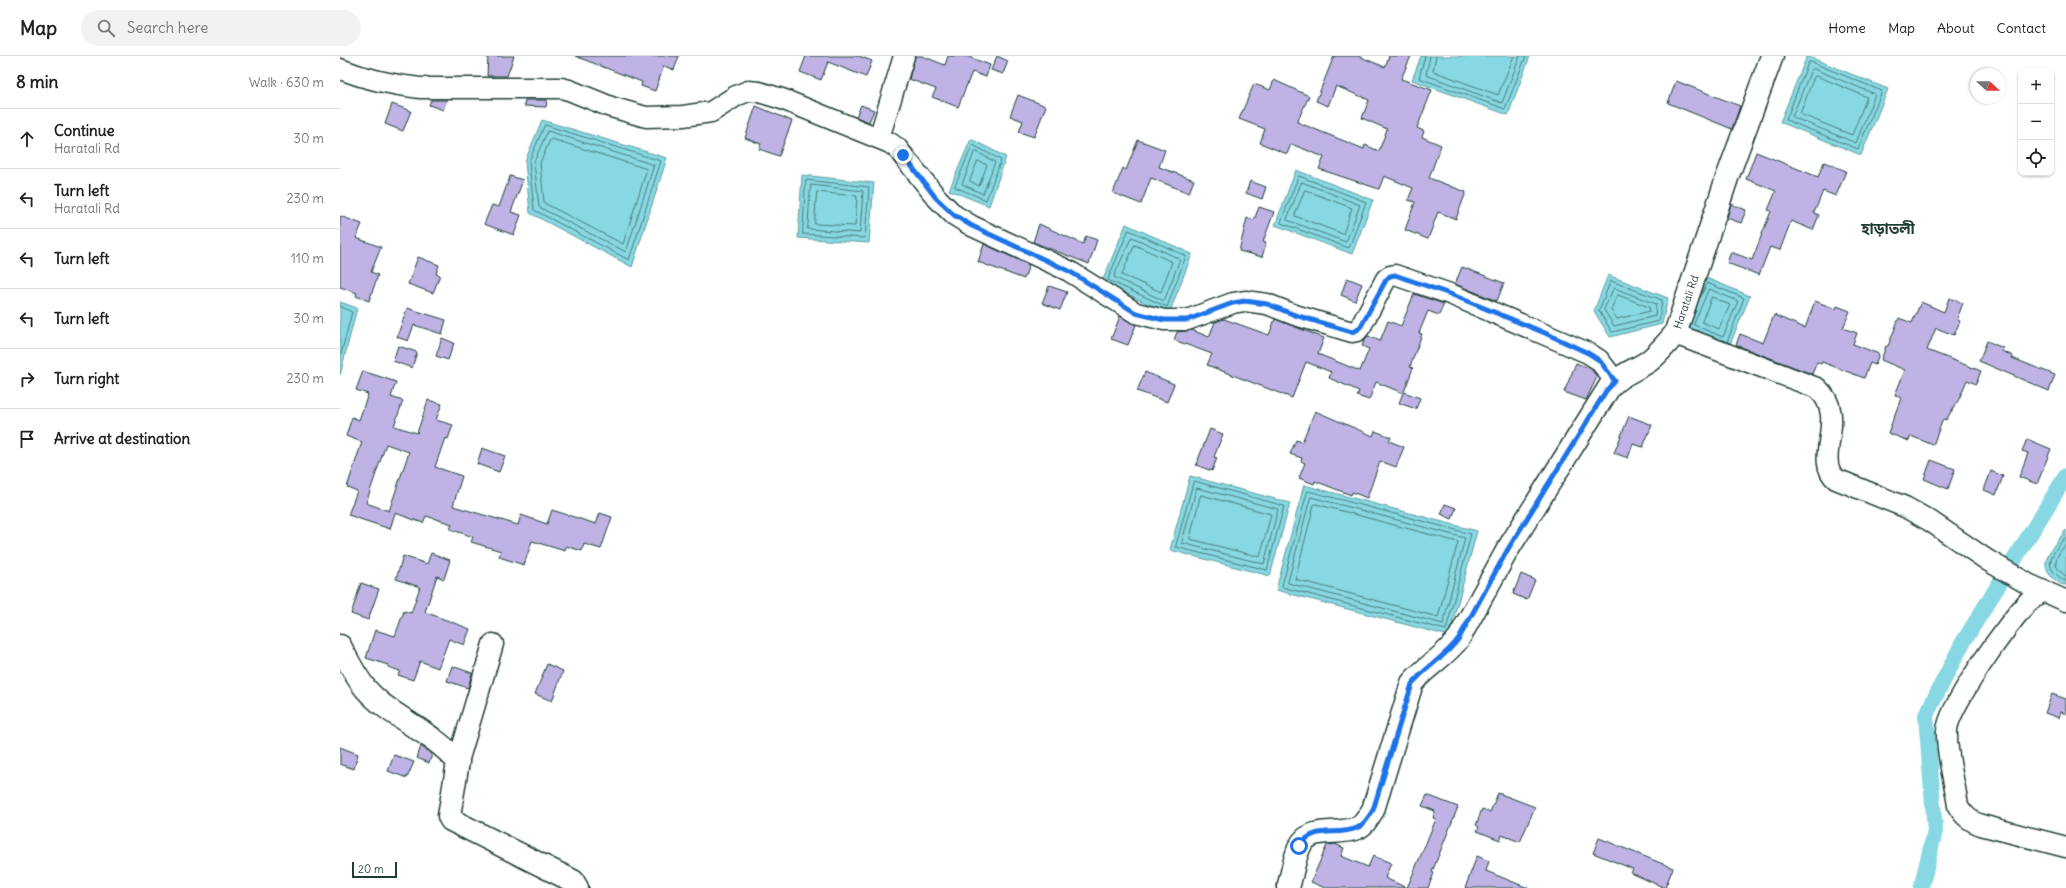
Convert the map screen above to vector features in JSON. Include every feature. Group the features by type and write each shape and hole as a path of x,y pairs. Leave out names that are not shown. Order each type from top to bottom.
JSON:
{"main road":[{"name":"Haratali Rd","path":"1288,888 1299,846 1306,838 1313,834 1356,828 1364,824 1373,810 1412,684 1417,677 1453,648 1508,549 1606,391 1615,381 1649,360 1664,348 1675,334 1727,178 1772,56"},
{"path":"340,646 366,689 390,709 434,738 458,762 449,816 450,820 573,881 578,888"}],"street":[{"path":"879,138 904,56"},
{"path":"340,69 400,86 420,88 561,88 570,90 628,113 646,117 683,116 711,112 736,96 748,91 759,92 782,99 879,138 897,148 936,198 954,215 972,226 1069,271 1136,313 1149,318 1187,320 1233,303 1245,301 1267,304 1295,315 1352,332 1361,326 1386,280 1390,276 1395,275 1450,294 1545,333 1588,353 1599,360 1615,381"},
{"path":"1675,334 1817,388 1828,400 1832,420 1827,466 1830,474 1836,479 1905,506 1930,521 1987,560 2035,588 2066,601"},
{"path":"2035,588 2029,601 2019,612 1974,674 1957,702 1946,730 1958,806 1963,815 1980,825 2066,846"},
{"path":"458,762 493,644"}],"water":[{"path":"1421,56 1530,56 1508,115 1412,80"},
{"path":"1807,56 1888,89 1861,155 1780,122"},
{"path":"542,120 667,158 632,267 530,213 525,161"},
{"path":"971,139 1006,157 989,206 949,190"},
{"path":"1296,170 1373,200 1352,254 1275,225"},
{"path":"802,175 874,183 869,243 798,238"},
{"path":"1126,224 1192,254 1169,314 1102,282"},
{"path":"1608,275 1668,298 1662,324 1610,337 1594,311"},
{"path":"1704,277 1750,296 1728,349 1682,331"},
{"path":"340,302 357,308 340,375"},
{"path":"1190,476 1290,503 1270,576 1170,550"},
{"path":"1304,485 1477,531 1449,636 1276,590"},
{"path":"2066,530 2066,585 2064,585 2060,584 2053,578 2048,572 2046,566 2049,553"}],"building":[{"path":"488,56 514,56 507,76 487,76"},
{"path":"575,56 679,56 674,70 664,66 655,91 641,86 642,82"},
{"path":"806,56 859,56 872,61 866,77 828,62 821,80 800,72"},
{"path":"915,56 922,56 945,65 948,56 966,56 990,65 986,77 972,72 958,107 932,97 936,89 909,79"},
{"path":"997,56 1008,61 1003,74 991,70"},
{"path":"1334,56 1358,56 1385,67 1389,56 1411,56 1401,79 1432,90 1417,128 1424,131 1422,137 1441,145 1429,178 1466,192 1456,219 1438,212 1428,239 1405,230 1415,202 1408,200 1413,188 1384,176 1379,189 1319,169 1324,157 1291,144 1287,154 1260,143 1265,129 1239,119 1254,84 1270,90 1274,80 1309,96 1297,122 1364,149 1365,145 1379,151 1387,129 1362,118 1369,100 1336,86 1328,106 1316,101"},
{"path":"1676,81 1740,106 1732,129 1668,103"},
{"path":"1018,95 1046,106 1034,137 1019,132 1023,121 1010,116"},
{"path":"431,100 447,100 443,110 429,105"},
{"path":"525,100 547,100 546,107 524,106"},
{"path":"392,104 411,111 403,131 385,124"},
{"path":"861,105 874,110 869,122 856,117"},
{"path":"756,106 792,121 779,156 759,149 761,144 745,138"},
{"path":"1138,140 1165,150 1159,167 1194,180 1189,193 1151,178 1141,204 1113,193 1123,168 1126,170"},
{"path":"1756,152 1818,177 1824,162 1846,171 1836,196 1823,191 1814,213 1819,215 1813,230 1791,221 1780,250 1770,247 1759,275 1727,263 1731,252 1752,260 1771,211 1768,210 1776,191 1746,179"},
{"path":"510,176 523,180 511,212 521,215 514,235 484,224 492,205 499,207"},
{"path":"1250,181 1266,187 1262,199 1246,193"},
{"path":"1731,204 1746,210 1741,223 1727,218"},
{"path":"1259,207 1274,212 1263,242 1266,243 1262,257 1239,251 1247,218 1254,220"},
{"path":"340,216 362,224 356,238 381,247 371,272 378,275 369,301 356,296 357,293 340,287"},
{"path":"1039,224 1083,244 1086,236 1097,240 1089,264 1033,242"},
{"path":"984,244 1029,265 1024,279 978,262"},
{"path":"418,257 439,265 436,274 440,275 433,293 408,284"},
{"path":"1462,267 1504,283 1497,301 1455,284"},
{"path":"1347,278 1362,284 1355,301 1341,295"},
{"path":"1049,286 1067,292 1060,310 1042,303"},
{"path":"1414,294 1444,304 1439,315 1428,311 1419,333 1422,334 1410,367 1413,368 1404,392 1420,398 1416,409 1399,403 1403,393 1376,382 1369,400 1357,396 1359,391 1329,378 1331,372 1306,362 1292,398 1207,365 1212,354 1174,340 1177,332 1192,330 1209,337 1215,322 1224,319 1269,335 1275,319 1324,338 1318,354 1360,371 1369,349 1362,346 1365,339 1368,336 1380,341 1388,321 1401,326"},
{"path":"1949,298 1963,303 1957,319 1960,321 1954,335 1936,328 1927,350 1981,371 1976,384 1967,380 1959,399 1946,420 1943,419 1933,445 1911,436 1909,441 1888,433 1901,398 1895,395 1905,370 1881,360 1899,318 1912,323 1921,302 1944,312"},
{"path":"1815,301 1836,309 1837,306 1850,311 1843,328 1857,333 1853,344 1879,354 1875,365 1870,363 1864,378 1822,362 1821,364 1817,362 1812,374 1736,345 1740,334 1763,343 1774,315 1805,328"},
{"path":"407,308 446,320 442,334 414,325 408,341 397,337"},
{"path":"1120,316 1136,325 1128,345 1111,339"},
{"path":"442,338 454,343 448,360 436,356"},
{"path":"1987,341 2003,348 2002,351 2013,356 2012,358 2055,375 2049,391 1979,361"},
{"path":"398,346 417,352 412,368 393,361"},
{"path":"1576,363 1591,369 1597,377 1586,400 1564,392"},
{"path":"363,371 396,382 391,397 403,401 394,426 417,433 428,400 442,404 436,420 453,425 448,439 445,438 435,467 462,476 453,506 518,525 521,515 547,524 552,510 596,524 600,513 612,517 601,549 584,544 582,551 566,546 565,551 532,541 524,565 499,557 501,551 471,542 473,537 450,529 452,524 426,516 423,523 395,513 390,529 348,515 357,491 347,487 362,442 346,436 352,417 359,420 368,394 356,390","holes":["386,444 409,452 389,511 366,503"]},
{"path":"1145,372 1174,384 1167,402 1137,391"},
{"path":"1315,411 1373,436 1375,431 1391,437 1389,441 1404,447 1396,467 1380,461 1367,498 1352,492 1351,495 1315,481 1314,484 1299,478 1305,463 1301,461 1302,458 1290,454 1296,440 1302,442"},
{"path":"1629,416 1652,425 1643,447 1633,444 1628,458 1614,453"},
{"path":"1210,429 1223,434 1214,457 1217,458 1212,471 1196,465"},
{"path":"2027,439 2051,449 2037,484 2019,477 2028,453 2022,451"},
{"path":"482,448 505,456 499,472 477,464"},
{"path":"1931,460 1955,469 1948,489 1924,479"},
{"path":"1991,471 2003,476 1996,495 1984,490"},
{"path":"1445,504 1456,508 1452,519 1441,514"},
{"path":"431,553 450,560 444,579 437,576 425,612 470,629 464,645 449,639 438,668 420,661 413,680 398,675 400,671 388,667 388,665 366,658 375,630 395,636 404,611 411,613 420,587 396,579 403,556 427,564"},
{"path":"1521,574 1535,580 1527,600 1513,594"},
{"path":"361,583 379,589 368,620 351,614"},
{"path":"547,664 563,671 552,701 535,694"},
{"path":"452,666 472,673 468,688 447,681"},
{"path":"2052,694 2066,699 2066,714 2061,712 2059,718 2045,713"},
{"path":"421,746 432,755 429,763 417,758"},
{"path":"340,747 358,754 354,769 340,764"},
{"path":"394,755 414,762 407,778 388,771"},
{"path":"1498,793 1535,807 1520,842 1502,835 1500,840 1477,831 1479,827 1476,825 1482,809 1490,812"},
{"path":"1427,795 1458,807 1432,872 1434,873 1428,888 1407,888 1436,819 1433,818 1435,811 1422,806"},
{"path":"1599,838 1673,868 1665,888 1631,873 1633,869 1593,853"},
{"path":"1335,844 1344,848 1341,856 1368,867 1373,856 1391,863 1385,878 1407,888 1325,888 1311,882 1327,845"},
{"path":"1477,856 1489,861 1486,871 1528,888 1465,888"}],"waterway":[{"path":"1921,888 1935,831 1926,715 1962,644 2066,476"}],"district":[{"name":"হাড়াতলী","path":"1888,229"}],"route":[{"path":"903,155 936,198 954,215 972,226 1001,238 1069,271 1136,313 1149,318 1179,321 1187,320 1233,303 1245,301 1267,304 1295,315 1352,332 1361,326 1386,280 1390,276 1395,275 1450,294 1545,333 1588,353 1599,360 1615,381 1606,391 1547,484 1508,549 1453,648 1417,677 1412,684 1408,693 1379,793 1373,810 1364,824 1356,828 1313,834 1306,838 1299,846"}]}
